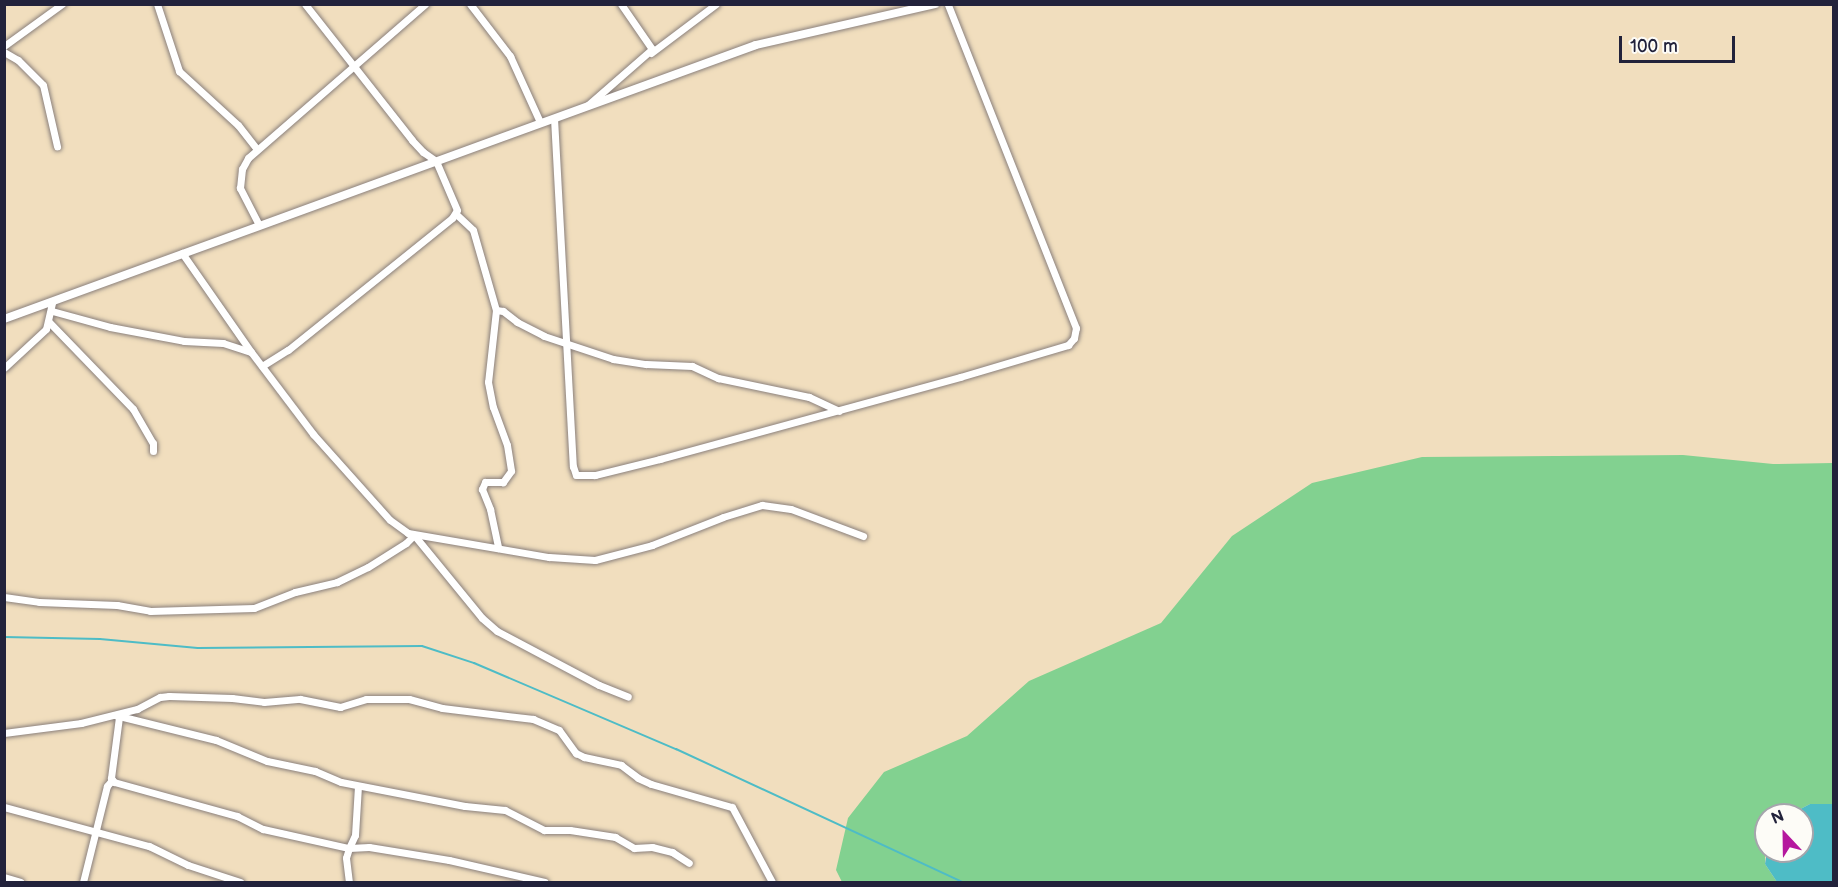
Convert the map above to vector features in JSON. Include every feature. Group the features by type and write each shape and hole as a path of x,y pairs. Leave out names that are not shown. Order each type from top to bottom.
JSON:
{"street":[{"path":"4,46 62,4"},
{"path":"157,4 179,71 238,125 257,148"},
{"path":"305,4 412,140 435,160 452,198 456,214 474,230 496,310 488,382 493,407 507,446 511,471 503,482 485,482 482,489 498,548"},
{"path":"259,225 242,195 239,180 242,169 257,148 356,66 425,4"},
{"path":"470,4 510,56 540,122"},
{"path":"621,4 652,45 651,53"},
{"path":"587,105 716,4"},
{"path":"4,319 52,307 182,253 756,45 935,4"},
{"path":"554,118 573,466 576,475 595,475 839,411 1068,345 1074,338 1076,328 948,4"},
{"path":"4,52 18,60 44,86 57,146"},
{"path":"262,366 288,350 456,214"},
{"path":"182,253 251,352 313,434 386,515 400,529 414,535 559,558 595,560 652,545 723,517 762,505 790,509 863,536"},
{"path":"52,307 110,327 184,341 223,343 251,352"},
{"path":"4,368 37,339 49,322 52,307"},
{"path":"496,310 503,311 533,330 566,344 624,362 692,366 718,378 809,397 839,411"},
{"path":"49,322 133,409 153,443 153,451"},
{"path":"4,597 39,602 117,605 150,611 254,608 295,592 338,582 368,567 406,543 414,535"},
{"path":"414,535 482,618 497,631 599,685 628,697"},
{"path":"4,733 70,726 117,716 137,709 159,697 195,695 264,702 300,699 340,707 366,699 409,699 442,708 533,719 559,730 576,753 584,757 621,765 638,778 651,784 732,807 772,882"},
{"path":"83,882 107,786 112,780 117,716"},
{"path":"117,716 216,741 267,761 315,771 341,782 505,810 544,830 570,830 615,837 634,848 652,847 672,852 689,862"},
{"path":"112,780 237,816 263,829 349,848 369,847 449,860 545,882"},
{"path":"349,882 346,858 355,835 358,786"},
{"path":"4,807 96,834 149,846 188,865 240,882"},
{"path":"4,877 20,882"}],"green space":[{"path":"1683,455 1773,464 1833,463 1833,804 1754,803 1754,863 1765,863 1777,882 842,882 836,870 848,818 884,772 967,736 1029,681 1161,623 1232,536 1312,483 1422,457"}],"water":[{"path":"1814,804 1833,804 1833,882 1777,882 1765,864 1814,863"}],"waterway":[{"path":"4,637 100,639 198,648 422,646 474,663 676,749 963,882"}]}
